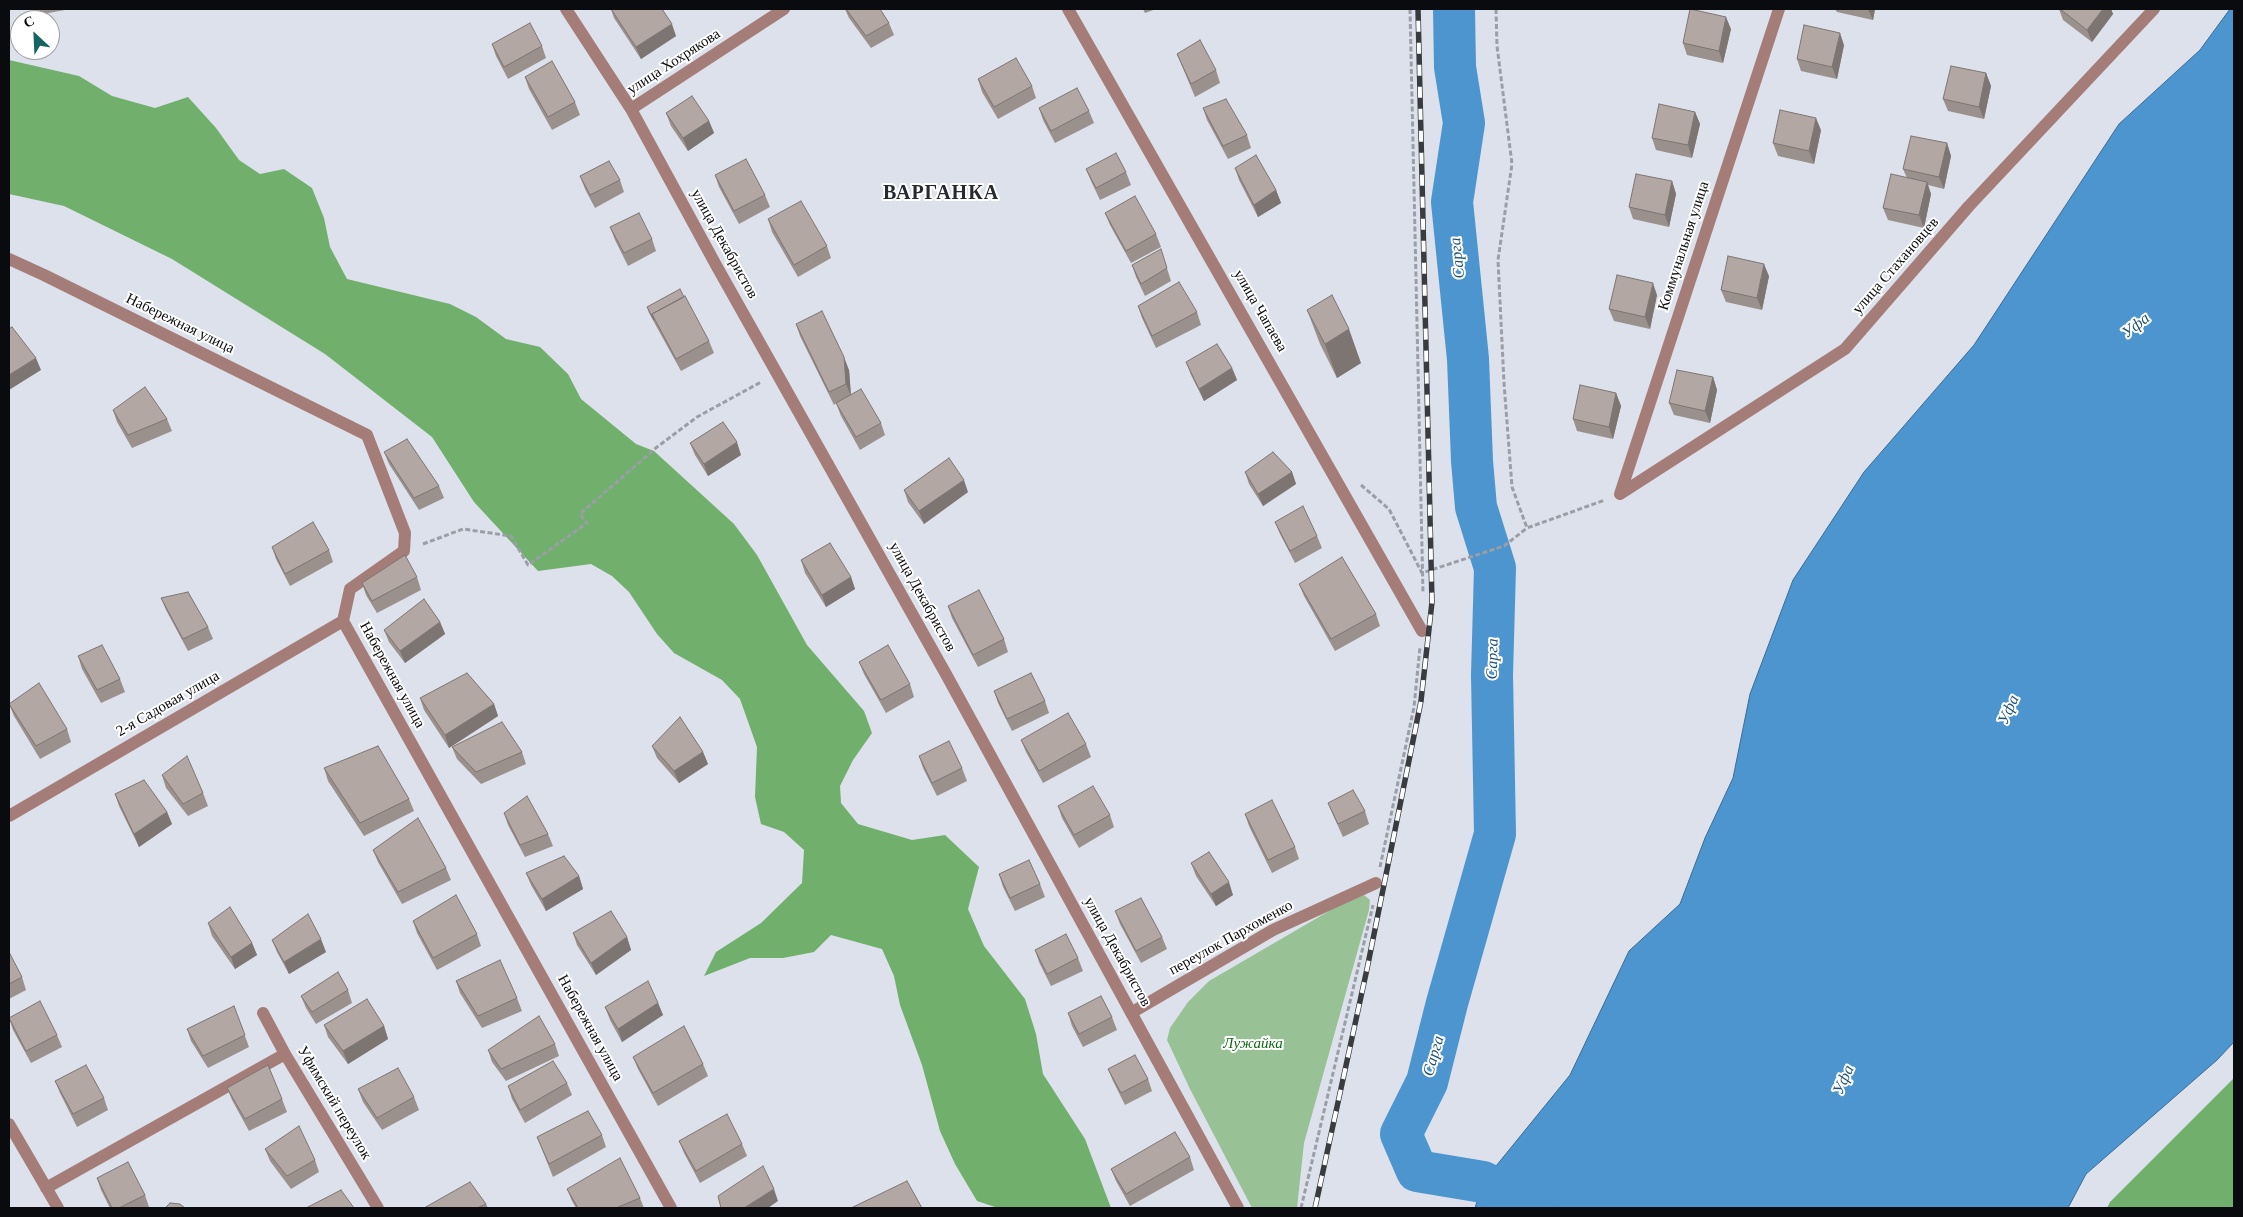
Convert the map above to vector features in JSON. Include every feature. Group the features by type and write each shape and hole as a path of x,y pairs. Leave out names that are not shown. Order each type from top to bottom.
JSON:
{"street":[{"name":"улица Декабристов","path":"566,9 631,109 947,676 1238,1208"},
{"name":"улица Хохрякова","path":"631,109 784,9"},
{"name":"улица Чапаева","path":"1068,9 1422,631"},
{"name":"Коммунальная улица","path":"1620,494 1779,9"},
{"name":"улица Стахановцев","path":"1620,494 1845,349 1969,206 2154,9"},
{"name":"Набережная улица","path":"9,259 367,435 405,533 404,551 350,589 343,621 672,1208"},
{"name":"2-я Садовая улица","path":"9,816 343,621"},
{"name":"переулок Пархоменко","path":"1131,1013 1273,930 1376,884"},
{"name":"Уфимский переулок","path":"263,1013 285,1054 378,1208"},
{"path":"46,1188 285,1054"},
{"path":"9,1124 58,1208"}],"path":[{"path":"1410,9 1422,572"},
{"path":"1496,9 1497,46 1512,164 1498,260 1504,383 1512,487 1527,528"},
{"path":"404,551 463,529 511,536 528,565 587,524 580,514 657,447 697,417 777,373"},
{"path":"1355,480 1389,509 1422,572"},
{"path":"1422,572 1504,546 1527,528 1620,494"}],"green space":[{"path":"9,60 79,76 112,96 155,108 188,97 216,128 239,160 260,174 284,169 312,188 324,218 330,247 347,279 450,304 476,317 506,339 540,347 568,374 581,399 636,444 654,451 734,524 757,555 807,645 864,711 872,733 853,760 840,786 841,803 858,824 912,840 945,835 979,867 968,909 984,946 1025,999 1036,1034 1043,1074 1085,1139 1111,1208 998,1208 977,1201 955,1164 940,1131 922,1065 900,1005 894,976 882,949 831,935 814,952 783,958 750,958 704,976 716,952 761,923 802,883 804,850 784,832 761,824 755,797 757,747 740,699 722,680 674,653 657,634 629,592 612,576 591,564 538,571 474,502 432,437 325,354 172,259 64,206 9,194"},
{"name":"Лужайка","path":"1364,895 1370,900 1369,910 1304,1143 1297,1208 1252,1208 1190,1089 1167,1040 1170,1028 1188,1002 1209,981 1336,907"},
{"path":"2234,1078 2234,1208 2107,1208 2110,1202"}],"water":[{"name":"Уфа","path":"2230,9 2234,9 2234,1042 2217,1060 2086,1174 2068,1208 1475,1208 1483,1182 1570,1075 1629,951 1680,904 1705,838 1733,778 1750,694 1793,580 1864,472 1974,345 2119,124 2200,50"}],"building":[{"path":"611,9 662,9 672,24 636,47"},
{"path":"846,9 880,9 889,23 866,36"},
{"path":"1690,9 1726,17 1719,51 1683,43"},
{"path":"2060,9 2103,9 2087,30"},
{"path":"530,23 542,46 504,67 492,44"},
{"path":"1804,25 1840,33 1832,67 1797,59"},
{"path":"1200,40 1216,70 1191,84 1177,54"},
{"path":"1016,58 1032,86 994,107 978,79"},
{"path":"552,61 575,102 548,117 525,77"},
{"path":"1951,66 1986,73 1979,107 1943,99"},
{"path":"1077,88 1089,111 1051,131 1039,108"},
{"path":"692,96 709,121 683,138 666,113"},
{"path":"1226,99 1247,135 1223,146 1203,108"},
{"path":"1659,104 1695,112 1688,145 1652,138"},
{"path":"1780,110 1816,118 1809,151 1773,143"},
{"path":"1911,136 1947,143 1939,177 1903,169"},
{"path":"1116,153 1126,172 1096,188 1086,169"},
{"path":"1256,155 1276,190 1254,205 1235,168"},
{"path":"746,159 765,195 734,211 715,175"},
{"path":"609,161 620,180 590,195 580,176"},
{"path":"1636,174 1672,181 1665,215 1629,207"},
{"path":"1891,174 1927,182 1919,215 1883,208"},
{"path":"1135,196 1156,234 1126,251 1105,213"},
{"path":"801,201 827,246 794,265 768,219"},
{"path":"639,213 652,239 624,253 610,227"},
{"path":"1161,249 1167,268 1141,284 1132,265"},
{"path":"1728,256 1764,264 1757,298 1721,290"},
{"path":"1617,275 1653,283 1645,317 1609,309"},
{"path":"1179,282 1197,312 1152,336 1138,306"},
{"path":"680,289 684,297 652,314 654,320 647,307"},
{"path":"1332,295 1349,329 1325,344 1307,310"},
{"path":"685,296 709,341 676,359 652,314"},
{"path":"822,311 844,357 846,384 829,392 796,324"},
{"path":"12,327 36,358 9,375 9,329"},
{"path":"1217,344 1232,368 1199,389 1186,362"},
{"path":"1677,370 1713,377 1705,411 1669,403"},
{"path":"1580,385 1616,393 1609,427 1573,419"},
{"path":"145,387 167,419 128,435 113,410"},
{"path":"861,389 881,423 856,437 836,403"},
{"path":"723,422 737,442 704,464 690,443"},
{"path":"407,439 439,486 414,498 384,452"},
{"path":"1273,452 1292,472 1258,494 1245,472"},
{"path":"949,458 964,480 919,511 904,490"},
{"path":"1303,506 1317,536 1290,551 1275,522"},
{"path":"313,522 329,550 285,574 272,547"},
{"path":"830,543 851,577 822,595 801,560"},
{"path":"405,555 417,577 372,601 362,583"},
{"path":"1342,557 1376,614 1331,639 1299,584"},
{"path":"979,590 1004,639 973,655 948,606"},
{"path":"188,592 208,627 183,639 161,598"},
{"path":"424,599 440,622 400,651 384,630"},
{"path":"102,645 120,679 97,690 78,656"},
{"path":"888,645 910,684 881,700 859,662"},
{"path":"467,673 494,704 445,735 420,698"},
{"path":"1031,673 1045,701 1007,719 994,691"},
{"path":"39,683 67,729 36,746 9,704"},
{"path":"1068,713 1086,744 1039,771 1021,740"},
{"path":"680,717 703,752 674,771 652,746"},
{"path":"502,722 522,752 476,772 452,747"},
{"path":"949,741 962,768 932,783 919,756"},
{"path":"378,746 409,799 360,823 324,768"},
{"path":"187,756 203,793 183,804 162,775"},
{"path":"144,780 167,812 134,834 115,794"},
{"path":"1093,786 1110,815 1074,835 1058,806"},
{"path":"1353,790 1365,811 1338,824 1328,803"},
{"path":"527,796 548,834 520,845 504,813"},
{"path":"1272,800 1295,847 1268,860 1245,814"},
{"path":"418,818 446,868 398,892 373,850"},
{"path":"1209,852 1229,882 1211,894 1191,863"},
{"path":"564,856 579,876 542,899 526,873"},
{"path":"1029,860 1040,884 1010,898 999,874"},
{"path":"456,895 477,934 433,958 413,921"},
{"path":"1141,898 1162,937 1136,951 1115,911"},
{"path":"230,907 252,943 231,957 208,923"},
{"path":"611,911 627,937 591,963 573,933"},
{"path":"308,914 321,939 284,962 272,940"},
{"path":"1066,934 1078,958 1047,974 1035,950"},
{"path":"9,952 22,977 9,984"},
{"path":"500,960 517,998 478,1016 456,981"},
{"path":"338,972 348,990 312,1012 301,996"},
{"path":"648,981 658,1003 618,1029 605,1007"},
{"path":"1101,996 1112,1017 1079,1034 1068,1013"},
{"path":"367,999 384,1026 343,1051 324,1025"},
{"path":"40,1001 57,1035 26,1051 9,1018"},
{"path":"234,1006 245,1035 203,1056 187,1029"},
{"path":"539,1016 555,1044 501,1069 488,1050"},
{"path":"684,1026 703,1064 653,1093 633,1057"},
{"path":"1135,1055 1148,1079 1121,1093 1108,1069"},
{"path":"553,1061 567,1083 520,1110 508,1086"},
{"path":"86,1065 104,1098 73,1114 55,1081"},
{"path":"268,1065 282,1099 245,1119 227,1088"},
{"path":"398,1068 414,1097 377,1118 358,1089"},
{"path":"588,1111 602,1135 549,1164 537,1137"},
{"path":"727,1114 742,1144 696,1171 679,1141"},
{"path":"299,1126 315,1160 287,1176 265,1149"},
{"path":"1175,1132 1190,1157 1126,1194 1111,1169"},
{"path":"620,1158 640,1198 616,1208 578,1208 567,1189"},
{"path":"128,1162 145,1195 119,1208 112,1208 97,1178"},
{"path":"763,1166 774,1189 744,1208 721,1208 718,1196"},
{"path":"907,1181 922,1208 851,1208"},
{"path":"470,1182 486,1204 477,1208 424,1208"},
{"path":"341,1190 354,1208 306,1208"},
{"path":"170,1203 180,1204 185,1208 165,1208"}],"waterway":[{"name":"Сарга","path":"1454,9 1455,67 1464,123 1452,202 1468,359 1472,461 1476,507 1495,568 1492,675 1495,834 1447,1003 1427,1082 1401,1134 1417,1171 1483,1182 1535,1208"}],"railway":[{"path":"1315,1208 1367,969 1421,701 1432,602 1418,9"}],"district":[{"name":"ВАРГАНКА","path":"941,194"}]}
